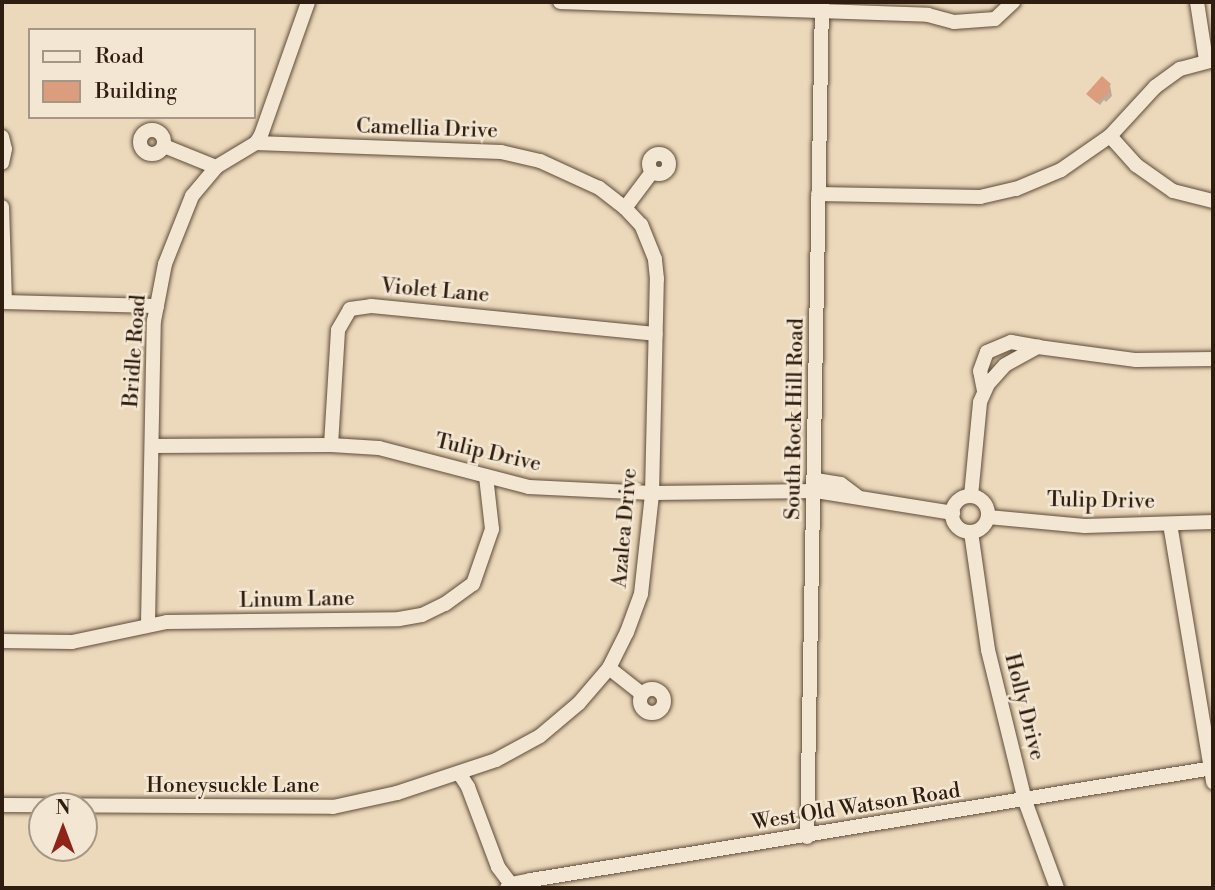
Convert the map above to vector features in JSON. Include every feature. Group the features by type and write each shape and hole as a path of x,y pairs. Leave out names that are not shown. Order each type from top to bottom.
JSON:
{"street":[{"path":"256,143 308,2"},
{"path":"560,2 822,7 928,15 954,22 995,19 1013,2"},
{"path":"818,194 979,197 1000,194 1061,170 1110,136 1155,87 1180,69 1210,60 1197,2"},
{"name":"South Rock Hill Road","path":"807,837 816,486 822,7"},
{"path":"1110,136 1136,165 1172,191 1213,201"},
{"path":"2,137 5,149 2,163"},
{"name":"Bridle Road","path":"148,624 157,306 165,264 192,196 216,167 256,143"},
{"name":"Camellia Drive","path":"256,143 501,152 552,167 599,188 625,208"},
{"path":"164,146 216,167"},
{"path":"625,208 652,172"},
{"path":"2,207 3,302 157,306"},
{"name":"Azalea Drive","path":"459,773 496,760 540,736 579,704 609,668 641,594 652,493 655,259 641,225 625,208"},
{"name":"Violet Lane","path":"331,445 338,330 350,309 370,306 656,334"},
{"path":"984,391 980,370 987,352 1011,342 1136,360 1213,359"},
{"path":"971,496 979,402 1002,368 1038,347"},
{"name":"Tulip Drive","path":"152,446 331,445 379,448 530,487 652,493 816,486 858,497 953,513"},
{"name":"Linum Lane","path":"2,641 72,642 148,624 399,619 422,615 473,584 492,529 486,475"},
{"path":"971,496 982,500 988,517 982,527 971,531 956,524 953,513 957,503 971,496"},
{"name":"Tulip Drive","path":"988,517 1085,526 1213,522"},
{"path":"1170,524 1212,773"},
{"name":"Holly Drive","path":"971,531 988,650 1025,801 1057,888"},
{"path":"609,668 642,694"},
{"path":"459,773 468,787 498,867 509,886"},
{"name":"Honeysuckle Lane","path":"2,805 333,807 397,793 459,773"},
{"name":"West Old Watson Road","path":"509,886 1212,773"}],"building":[{"path":"1102,76 1111,84 1108,88 1111,91 1097,103 1086,94"}]}
